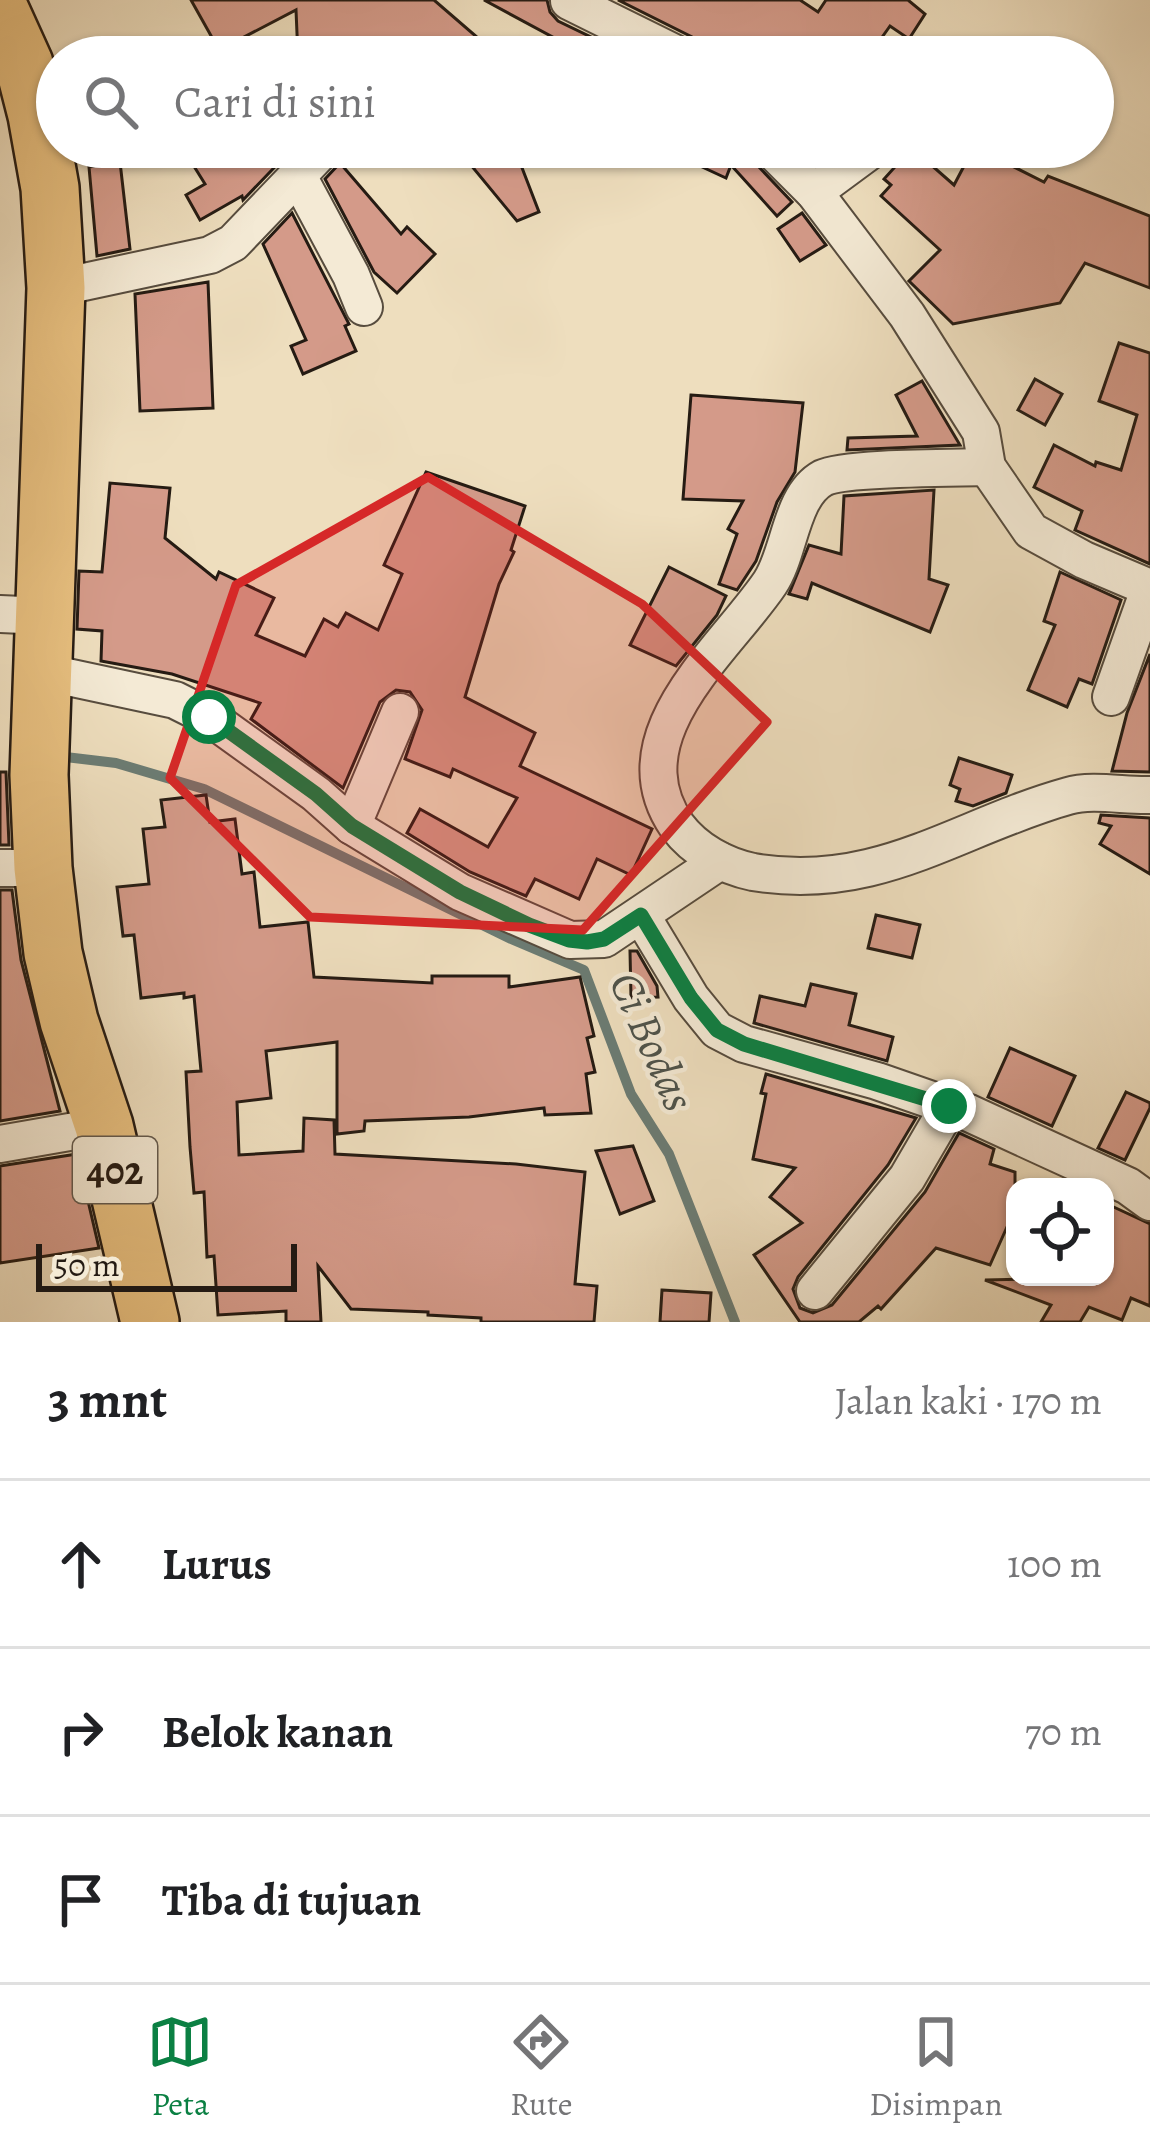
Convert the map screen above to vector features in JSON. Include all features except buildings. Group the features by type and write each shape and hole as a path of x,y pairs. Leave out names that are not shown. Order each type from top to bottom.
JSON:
{"main road":[{"name":"402","path":"0,13 24,64 36,111"},
{"name":"402","path":"46,168 56,288 22,615 43,683 39,775 21,868 104,1126 150,1322"}],"street":[{"path":"569,1 640,36"},
{"path":"56,288 211,255 233,243 305,168"},
{"path":"790,168 814,192 907,315 981,432 987,467 1031,531 1150,588 1111,697"},
{"path":"814,192 847,168"},
{"path":"298,176 364,307"},
{"path":"987,467 837,475 813,486 774,577 675,704 666,724 659,789 667,811 689,842 720,861 749,871 785,875 901,862 1074,794 1150,795"},
{"path":"43,683 175,700 209,717 316,794 352,826 460,892 569,940 604,939 720,861"},
{"path":"352,826 400,712"},
{"path":"641,915 691,998 717,1030 744,1044 949,1106 1128,1186 1150,1202"},
{"path":"815,1291 907,1178 949,1106"},
{"path":"0,1144 104,1126"}],"highlighted area":[{"path":"428,477 642,604 767,722 583,930 310,917 170,778 236,585"}],"waterway":[{"name":"Ci Bodas","path":"57,756 116,763 204,789 584,970 631,1094 669,1154 735,1322"}],"route":[{"path":"209,717 316,794 352,826 460,892 529,925 587,942 604,939 641,915 691,998 717,1030 744,1044 949,1106"}]}
